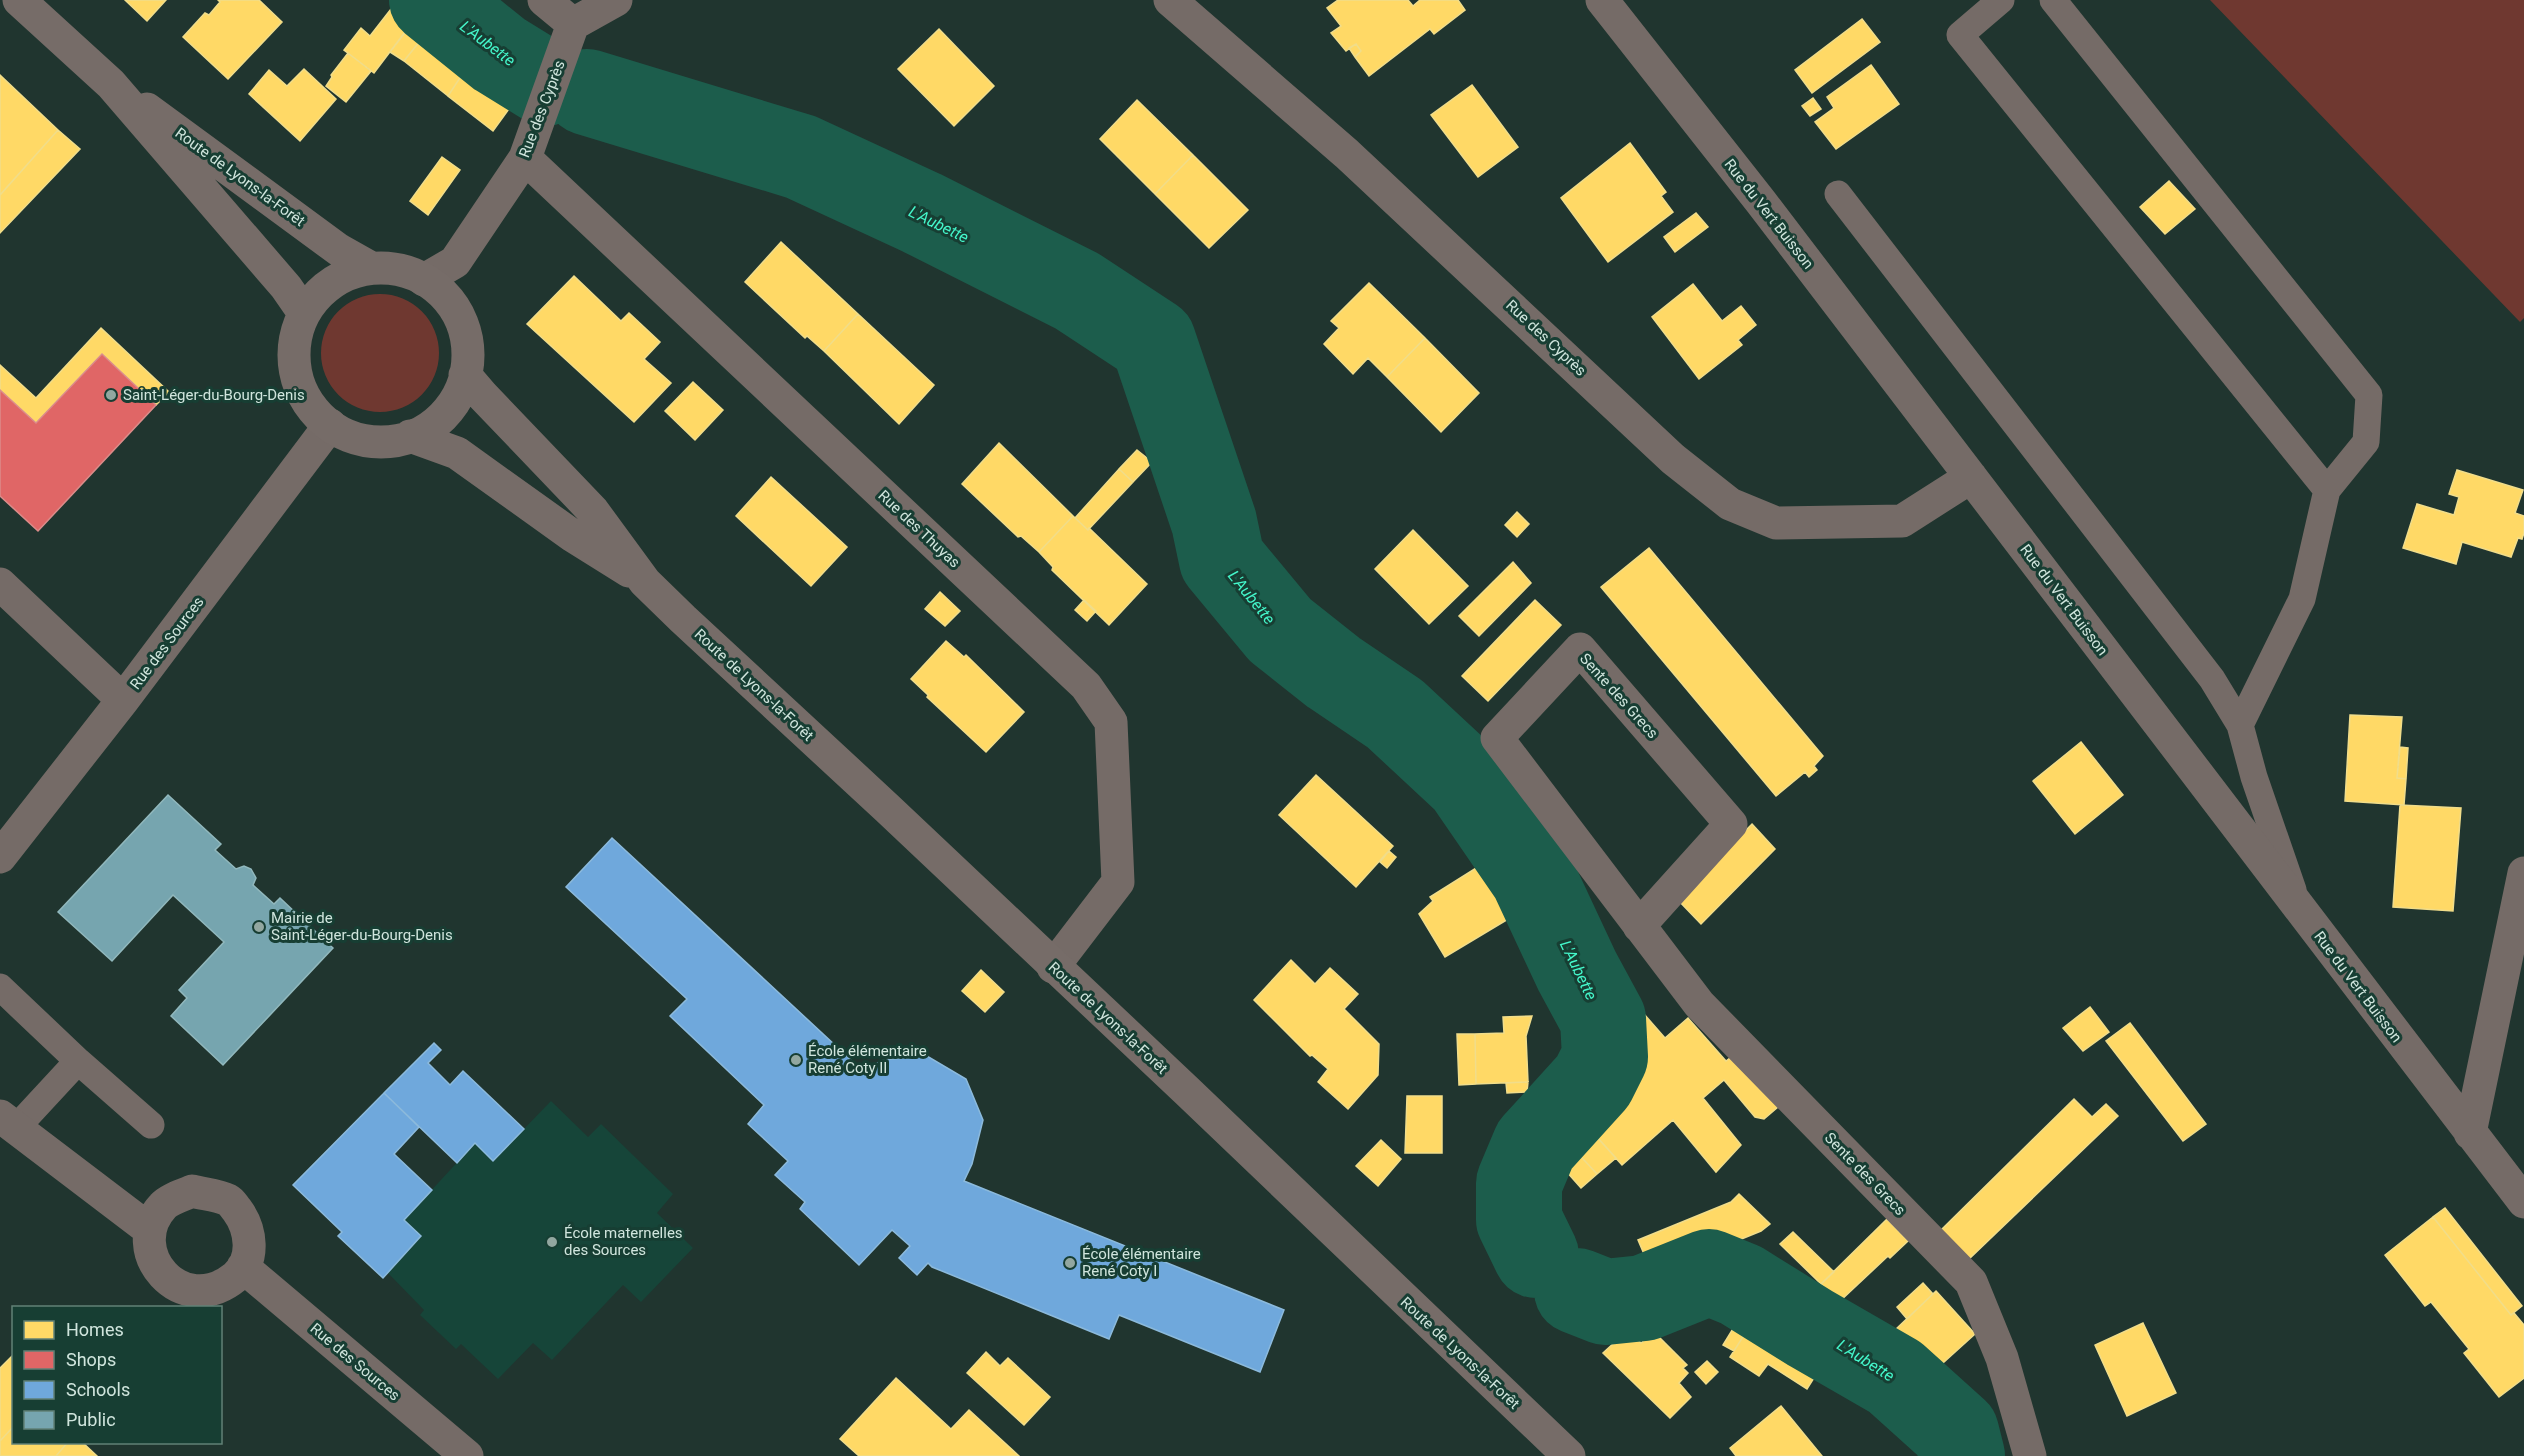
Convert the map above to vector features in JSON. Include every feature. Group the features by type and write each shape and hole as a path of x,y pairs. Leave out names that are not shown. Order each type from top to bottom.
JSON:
{"main road":[{"name":"Route de Lyons-la-Forêt","path":"20,0 111,84 286,287 304,314"},
{"name":"Route de Lyons-la-Forêt","path":"111,84 198,145 339,250 371,268"},
{"path":"371,268 398,270 424,280 445,297 460,320 467,345 465,375 458,394 446,412 430,426 410,436 385,441 362,440 330,425 309,403 296,375 294,344 304,314 313,300 339,278 371,268"},
{"name":"Route de Lyons-la-Forêt","path":"465,375 593,511 645,582 1187,1091 1569,1456"},
{"name":"Route de Lyons-la-Forêt","path":"410,436 457,453 573,536 645,582"}],"street":[{"path":"544,0 573,24 616,0"},
{"name":"Rue des Cyprès","path":"1170,0 1347,154 1673,459 1730,504 1776,523 1902,521 1971,477"},
{"name":"Rue du Vert Buisson","path":"1602,0 1761,202 2524,1202"},
{"name":"Rue des Cyprès","path":"424,280 455,262 525,158 573,24"},
{"name":"Rue des Thuyas","path":"525,158 1086,686 1111,722 1118,882 1053,967"},
{"name":"Rue des Sources","path":"0,857 123,700 330,425"},
{"path":"0,584 123,700"},
{"name":"Sente des Grecs","path":"1639,926 1731,824 1580,649 1497,738 1639,926 1699,1004 1971,1282 2002,1358 2030,1456"},
{"path":"2470,1133 2524,873"},
{"path":"8,1122 150,1230"},
{"path":"192,1191 230,1201 247,1223 250,1246 243,1267 236,1276 213,1290 191,1291 171,1283 153,1261 150,1230 164,1204 192,1191"},
{"name":"Rue des Sources","path":"243,1267 467,1456"}],"lane":[{"path":"2001,0 1960,35 2327,490"},
{"path":"2053,0 2369,395 2366,442 2327,490 2302,599 2240,725"},
{"path":"1839,194 2212,679 2240,725 2254,777 2300,911"},
{"path":"0,987 78,1061 151,1125"},
{"path":"8,1122 78,1061"}],"shaded area":[{"path":"2210,0 2524,0 2524,318 2520,322"},
{"path":"380,294 402,299 422,311 434,331 439,353 434,375 422,395 402,407 380,412 358,407 338,395 326,375 321,353 326,331 338,311 358,299"},
{"name":"École maternelles des Sources","path":"551,1101 588,1137 601,1124 673,1194 657,1213 693,1248 641,1302 623,1285 552,1360 533,1343 498,1379 461,1344 456,1349 420,1315 424,1310 388,1273 421,1237 404,1220 475,1143 493,1161"}],"building: Homes":[{"path":"125,0 166,0 147,21"},
{"path":"218,0 259,0 282,22 228,79 183,37 205,13 209,15 220,2"},
{"path":"398,0 417,16 374,73 344,50 361,28 370,36"},
{"path":"1338,0 1408,0 1413,6 1420,0 1458,0 1465,10 1434,34 1430,29 1369,76 1355,57 1361,51 1356,44 1346,51 1331,33 1341,26 1327,8"},
{"path":"432,18 477,52 448,96 404,61 424,36 422,33"},
{"path":"1862,19 1880,42 1812,93 1795,70"},
{"path":"411,25 424,36 404,61 390,52"},
{"path":"939,29 994,86 954,126 898,69"},
{"path":"1356,44 1361,51 1355,57 1349,48"},
{"path":"477,52 513,78 501,92 514,102 493,131 448,96"},
{"path":"348,53 371,71 346,102 326,86 331,75"},
{"path":"1871,65 1899,104 1836,149 1815,122 1834,108 1827,97"},
{"path":"304,69 336,99 300,141 249,94 269,70 287,86"},
{"path":"0,75 58,130 0,195"},
{"path":"1472,85 1518,147 1478,177 1431,115"},
{"path":"1813,98 1821,109 1810,116 1802,106"},
{"path":"1137,100 1193,155 1155,194 1100,139"},
{"path":"58,130 80,149 0,233 0,195"},
{"path":"1630,143 1666,192 1661,196 1673,212 1608,262 1561,198"},
{"path":"1193,155 1248,210 1209,248 1155,194"},
{"path":"442,157 460,170 428,215 410,201"},
{"path":"2169,181 2195,209 2165,234 2140,207"},
{"path":"1696,213 1708,227 1675,252 1664,237"},
{"path":"781,242 858,314 824,351 807,336 805,338 745,282"},
{"path":"574,276 621,321 629,313 660,342 644,359 671,383 634,422 527,324"},
{"path":"1369,283 1425,338 1387,377 1368,358 1353,374 1324,344 1339,328 1331,321"},
{"path":"1693,284 1722,321 1741,306 1756,325 1738,340 1742,345 1699,379 1652,317"},
{"path":"858,314 934,385 899,424 824,351"},
{"path":"101,328 169,392 156,405 102,354 36,423 0,390 0,365 36,398"},
{"path":"1425,338 1479,393 1441,432 1387,377"},
{"path":"693,382 723,410 695,440 665,411"},
{"path":"999,443 1073,516 1039,552 1021,536 1018,537 962,484"},
{"path":"1137,450 1152,462 1133,482 1119,469"},
{"path":"1119,469 1133,482 1088,530 1075,518"},
{"path":"2457,470 2523,490 2515,513 2524,516 2524,533 2522,539 2518,538 2511,557 2462,542 2456,564 2403,548 2417,504 2454,515 2459,497 2449,494"},
{"path":"771,477 847,547 811,586 736,516"},
{"path":"1517,512 1529,524 1517,537 1505,525"},
{"path":"1073,516 1088,530 1089,528 1147,584 1109,625 1052,570 1053,567 1039,552"},
{"path":"1413,530 1468,586 1429,624 1375,569"},
{"path":"1649,548 1823,756 1814,766 1817,770 1809,777 1805,772 1776,796 1601,587"},
{"path":"1513,562 1531,583 1479,636 1459,616"},
{"path":"940,592 960,611 945,626 925,609"},
{"path":"1084,600 1096,611 1087,621 1075,610"},
{"path":"1535,600 1561,625 1488,701 1462,676"},
{"path":"946,641 964,657 966,655 1024,712 986,752 911,679"},
{"path":"2350,715 2402,717 2397,778 2406,779 2404,805 2345,801"},
{"path":"2081,742 2123,795 2075,834 2033,781"},
{"path":"2400,747 2408,748 2406,779 2397,778"},
{"path":"1316,775 1393,846 1356,887 1279,815"},
{"path":"2400,805 2461,808 2453,911 2393,907"},
{"path":"1752,824 1775,849 1701,924 1677,899"},
{"path":"1389,851 1396,857 1387,868 1380,862"},
{"path":"1484,863 1515,915 1445,957 1419,914 1433,901 1430,897"},
{"path":"1291,960 1315,984 1330,968 1358,994 1344,1009 1379,1044 1378,1075 1348,1109 1318,1082 1328,1069 1312,1055 1310,1056 1254,1000"},
{"path":"981,970 1004,992 985,1012 962,991"},
{"path":"2090,1007 2109,1032 2083,1051 2063,1028"},
{"path":"1644,1014 1665,1038 1688,1018 1726,1061 1730,1058 1778,1107 1764,1119 1755,1117 1724,1080 1703,1098 1741,1145 1716,1172 1673,1120 1622,1165 1577,1115 1645,1054 1625,1030"},
{"path":"1532,1016 1526,1036 1528,1082 1476,1084 1475,1034 1504,1033 1503,1017"},
{"path":"2130,1023 2206,1124 2183,1141 2106,1041"},
{"path":"1457,1034 1475,1034 1476,1084 1459,1085"},
{"path":"1528,1082 1527,1092 1507,1093 1506,1083"},
{"path":"1407,1096 1442,1096 1442,1153 1405,1153"},
{"path":"2074,1099 2092,1117 2106,1104 2118,1116 1967,1261 1939,1232"},
{"path":"1577,1115 1616,1158 1597,1174 1559,1133"},
{"path":"1559,1133 1597,1174 1581,1188 1549,1152"},
{"path":"1381,1140 1401,1159 1378,1186 1356,1166"},
{"path":"1739,1194 1770,1224 1761,1231 1653,1275 1638,1240 1731,1202"},
{"path":"2445,1208 2522,1306 2511,1315 2433,1217"},
{"path":"2433,1217 2511,1315 2514,1313 2524,1325 2524,1378 2499,1397 2464,1353 2469,1349 2431,1302 2425,1306 2385,1255"},
{"path":"1887,1219 1908,1241 1890,1258 1888,1256 1839,1302 1821,1284"},
{"path":"1793,1232 1834,1272 1821,1284 1780,1244"},
{"path":"1923,1283 1933,1294 1907,1319 1897,1307"},
{"path":"1936,1291 1975,1334 1933,1372 1895,1330"},
{"path":"1742,1314 1753,1321 1734,1351 1723,1345"},
{"path":"1753,1321 1800,1350 1806,1340 1829,1354 1807,1389 1768,1364 1759,1376 1730,1357"},
{"path":"2143,1323 2176,1393 2127,1416 2095,1345"},
{"path":"1628,1330 1641,1343 1654,1332 1687,1365 1683,1368 1688,1373 1679,1383 1691,1397 1670,1418 1603,1353"},
{"path":"986,1352 1000,1366 1008,1358 1050,1397 1024,1425 967,1373"},
{"path":"12,1356 12,1428 0,1441 0,1368"},
{"path":"1707,1361 1718,1372 1706,1384 1695,1372"},
{"path":"896,1378 951,1429 969,1410 1019,1456 859,1456 840,1439"},
{"path":"1781,1406 1822,1456 1736,1456 1730,1448"},
{"path":"1916,1410 1939,1433 1920,1448 1900,1426"},
{"path":"12,1428 12,1444 66,1444 56,1456 0,1456 0,1441"},
{"path":"1939,1433 1954,1456 1925,1456 1920,1448"},
{"path":"66,1444 84,1444 97,1456 56,1456"}],"building: Shops":[{"path":"102,354 156,405 38,531 0,496 0,390 36,423"}],"building: Schools":[{"path":"612,838 864,1072 882,1060 927,1056 966,1079 983,1120 972,1164 964,1181 1284,1310 1260,1372 1119,1315 1109,1339 932,1267 928,1263 917,1275 899,1258 910,1246 892,1230 859,1265 800,1209 805,1202 775,1175 788,1161 748,1124 764,1105 670,1016 687,999 566,887"},
{"path":"434,1043 441,1050 428,1063 450,1085 463,1071 524,1129 493,1161 475,1143 457,1163 384,1093"},
{"path":"384,1093 419,1127 394,1154 432,1190 404,1220 421,1236 383,1278 338,1236 342,1232 293,1185"}],"building: Public":[{"name":"Mairie de Saint-Léger-du-Bourg-Denis","path":"168,795 221,844 215,850 236,869 244,866 251,869 256,878 253,885 274,904 280,898 333,948 223,1065 171,1016 187,998 179,990 224,942 173,895 112,961 58,912"}],"waterway":[{"name":"L'Aubette","path":"432,0 499,54 546,83"},
{"path":"449,0 472,31"},
{"name":"L'Aubette","path":"587,92 801,157 922,213 1077,291 1153,341 1214,522 1222,560 1280,630 1333,672 1395,714 1467,781 1533,877 1577,971 1603,1019 1605,1057 1593,1081 1535,1145 1519,1183 1519,1220 1536,1255"},
{"name":"L'Aubette","path":"1577,1291 1605,1302 1644,1298 1709,1272 1741,1285 1895,1377 1956,1432 1962,1456"}],"place":[{"name":"Saint-Léger-du-Bourg-Denis","path":"111,395"},
{"name":"Mairie de Saint-Léger-du-Bourg-Denis","path":"259,927"},
{"name":"École élémentaire René Coty II","path":"796,1060"},
{"name":"École maternelles des Sources","path":"552,1242"},
{"name":"École élémentaire René Coty I","path":"1070,1263"}]}
